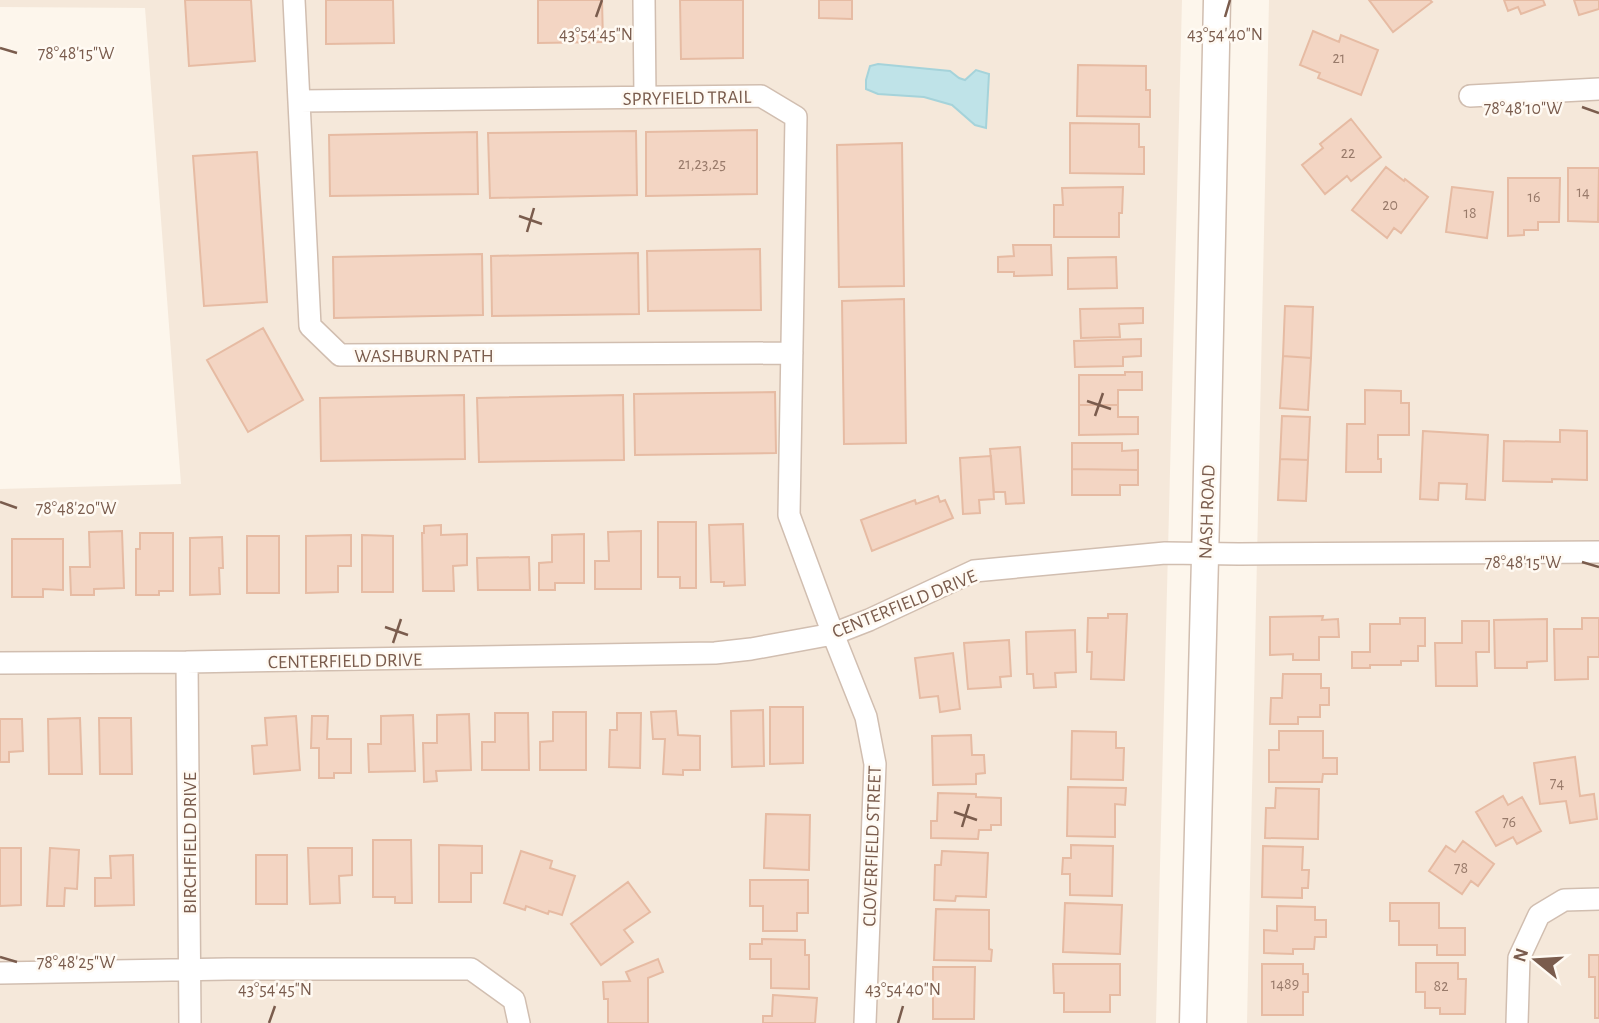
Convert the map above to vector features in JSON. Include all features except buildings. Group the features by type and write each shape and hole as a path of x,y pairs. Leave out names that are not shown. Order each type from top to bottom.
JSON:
{"street":[{"name":"WASHBURN PATH","path":"293,0 310,326 340,355 792,353"},
{"path":"644,0 645,97"},
{"name":"NASH ROAD","path":"1193,1023 1217,0"},
{"path":"1470,96 1599,89"},
{"name":"SPRYFIELD TRAIL","path":"300,101 761,96 796,117 789,515"},
{"name":"CLOVERFIELD STREET","path":"789,515 866,718 875,764 865,1023"},
{"name":"CENTERFIELD DRIVE","path":"0,663 715,653 832,634 869,620 974,571 1165,553 1599,552"},
{"name":"BIRCHFIELD DRIVE","path":"187,662 190,1023"},
{"path":"1517,1023 1519,958 1539,915 1564,900 1599,899"},
{"path":"0,973 471,969 514,1000 519,1023"}],"shaded area":[{"path":"0,0 1182,0 1156,1023 0,1023 0,489 181,484 145,8 0,7"},
{"path":"1269,0 1599,0 1599,1023 1247,1023"}],"water":[{"path":"878,64 950,71 965,80 976,70 989,74 986,128 975,125 952,105 924,97 878,94 866,89 870,66"}]}
